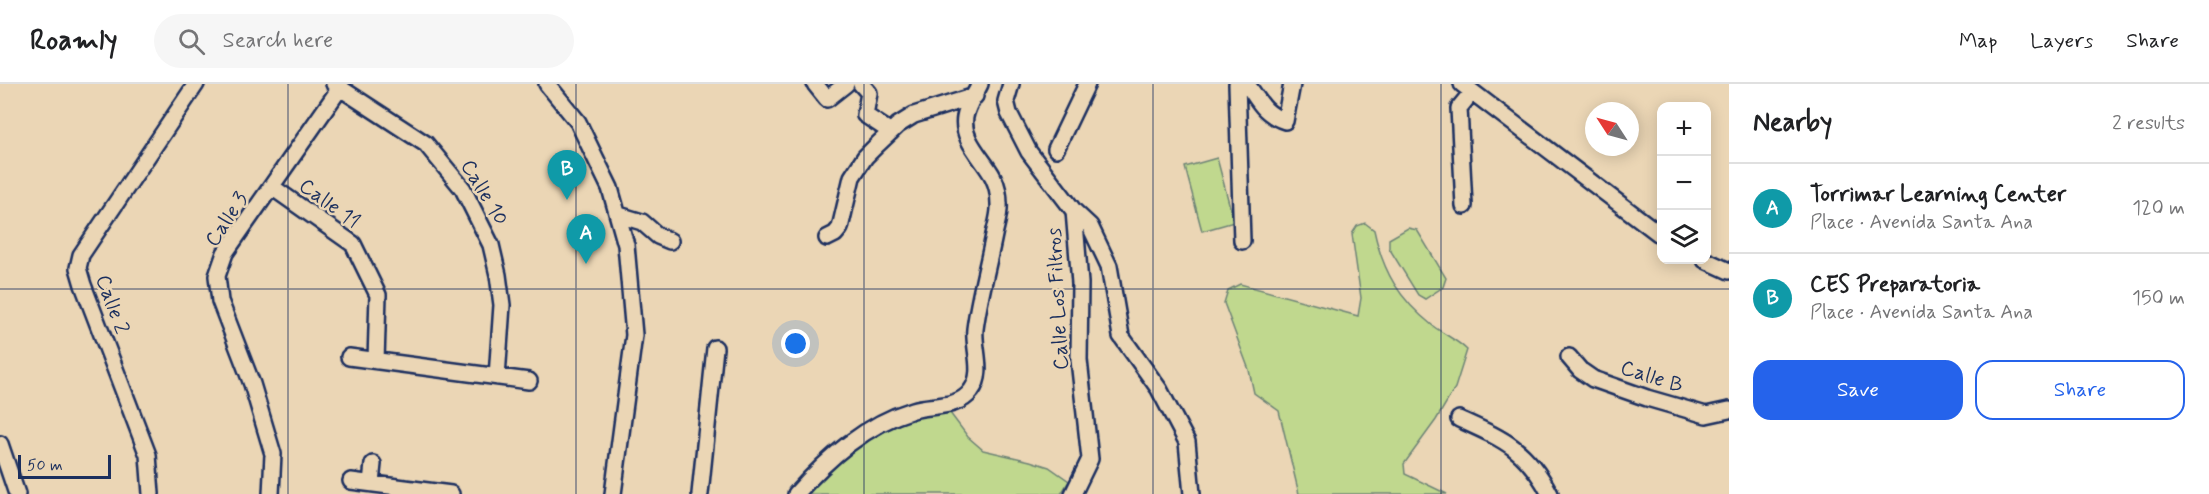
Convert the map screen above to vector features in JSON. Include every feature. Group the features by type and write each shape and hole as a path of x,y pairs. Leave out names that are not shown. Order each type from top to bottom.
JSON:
{"street":[{"name":"Calle 2","path":"151,494 148,455 78,268 81,255 196,84"},
{"path":"547,84 578,122 610,188 626,245 634,334 613,494"},
{"path":"815,84 826,99 846,84"},
{"name":"Calle Los Filtros","path":"1011,84 1006,101 1009,113 1029,152 1074,211 1080,284 1079,360 1090,459 1073,494"},
{"path":"1056,149 1087,84"},
{"path":"1237,84 1242,241"},
{"path":"1247,84 1265,111 1272,117 1284,121 1292,84"},
{"name":"Calle 3","path":"271,494 273,454 252,384 220,301 217,276 225,253 272,187 337,86"},
{"name":"Calle 10","path":"337,86 426,144 463,189 491,245 498,275 502,305 497,377"},
{"path":"869,87 865,115 891,132"},
{"path":"1464,206 1459,108 1467,88 1657,232"},
{"path":"826,238 835,234 840,228 852,177 865,157 891,132 914,115 978,90"},
{"path":"796,494 837,452 874,426 916,409 946,405 962,399 971,392 977,380 975,333 977,314 1000,207 994,178 968,140 965,130 964,118 978,90"},
{"name":"Calle 11","path":"272,187 353,244 378,295 376,361"},
{"path":"1074,211 1089,226 1109,266 1121,336 1159,389 1187,442 1192,494"},
{"path":"619,214 642,222 658,236 670,241"},
{"path":"1711,263 1729,271"},
{"path":"700,494 715,348"},
{"path":"349,357 529,381"},
{"name":"Calle B","path":"1569,357 1580,370 1593,379 1647,398 1706,415 1729,410"},
{"path":"1459,418 1504,440 1538,471 1550,494"},
{"path":"0,444 17,494"},
{"path":"371,483 373,464"},
{"path":"351,481 451,494"}],"green space":[{"path":"1217,158 1234,222 1202,231 1185,167"},
{"path":"1365,223 1374,230 1382,259 1402,295 1421,316 1467,350 1455,388 1436,420 1404,464 1405,474 1447,494 1299,494 1279,411 1254,393 1249,370 1224,303 1228,290 1240,284 1358,316 1361,298 1352,234 1357,226"},
{"path":"1408,228 1417,230 1446,278 1443,287 1425,299 1418,295 1389,248 1389,239"},
{"path":"950,413 968,437 983,450 1049,467 1069,481 1061,494 806,494 831,469 873,437 922,416"}],"place":[{"name":"CES Preparatoria","path":"567,200"},
{"name":"Torrimar Learning Center","path":"586,264"}]}
